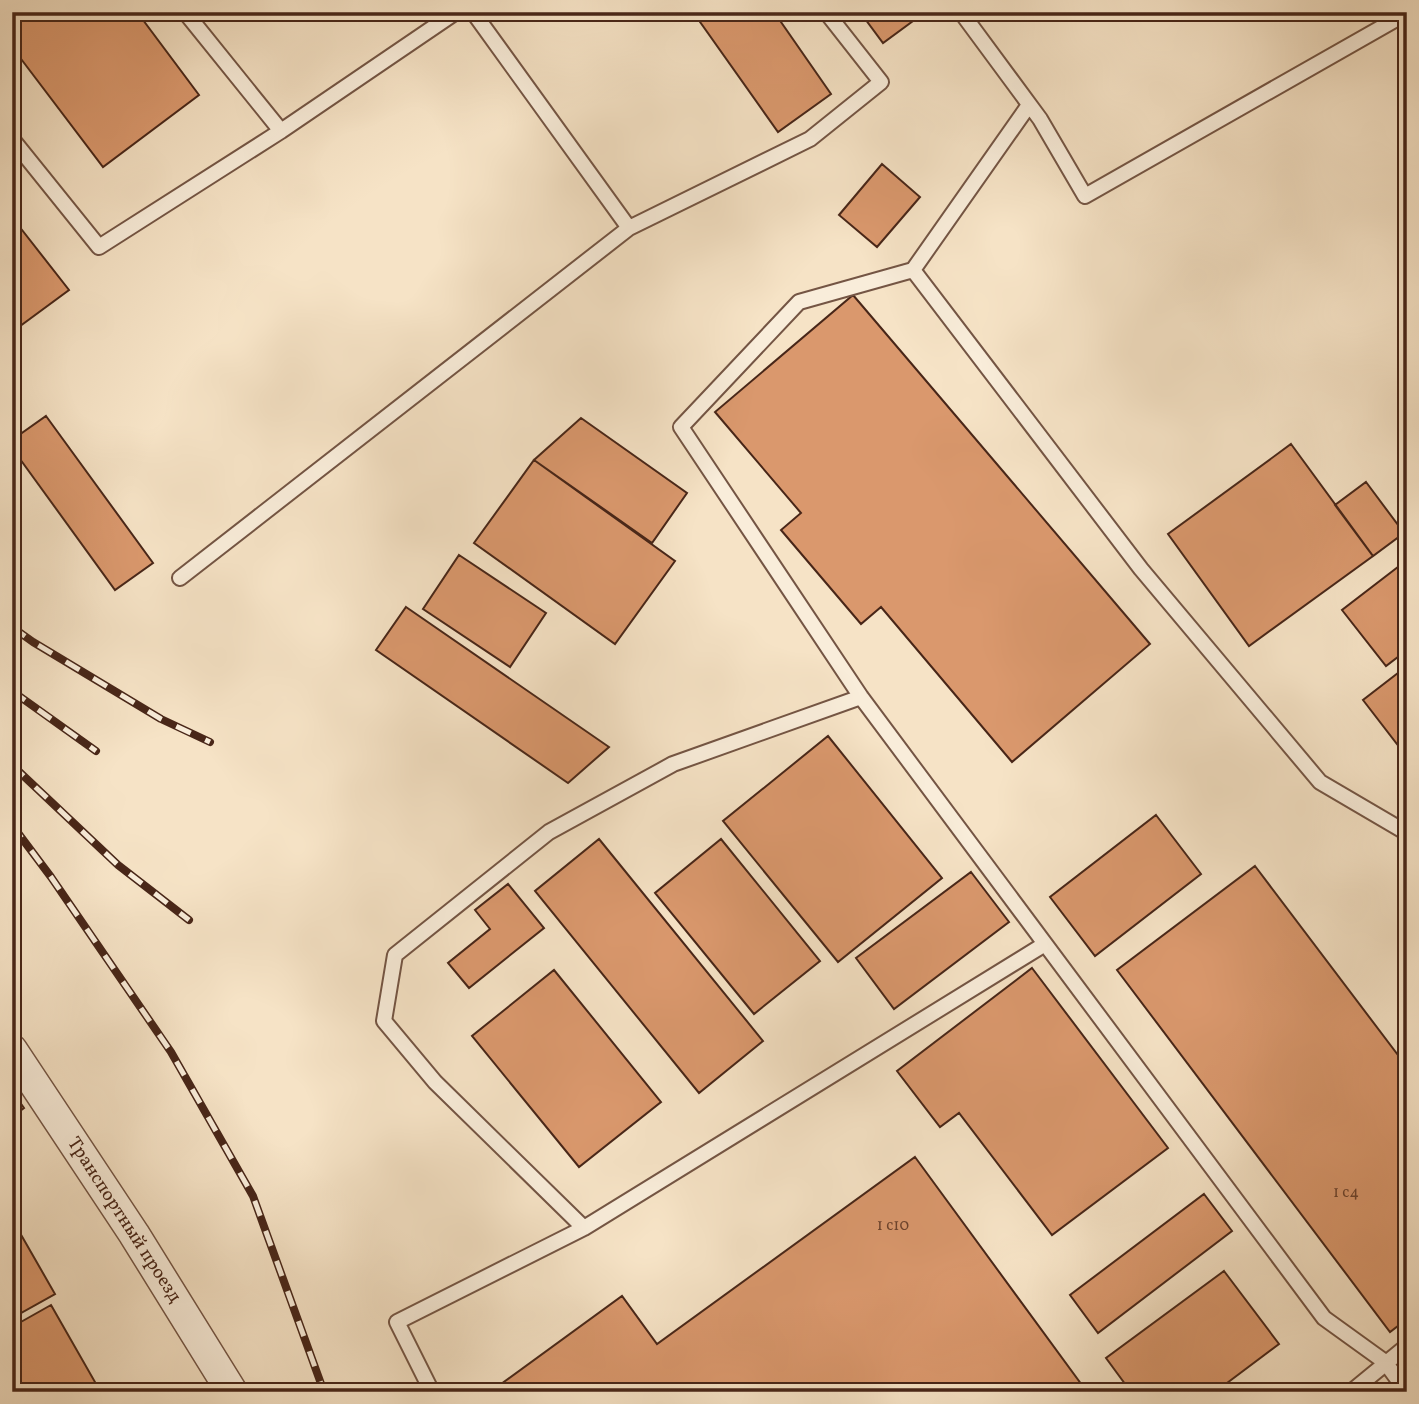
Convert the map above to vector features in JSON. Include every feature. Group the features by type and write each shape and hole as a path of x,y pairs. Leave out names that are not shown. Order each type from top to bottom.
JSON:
{"street":[{"name":"Транспортный проезд","path":"12,1050 134,1234 232,1392"}],"lane":[{"path":"186,12 281,131"},
{"path":"12,139 99,247 281,131 456,12"},
{"path":"473,12 629,228"},
{"path":"180,578 629,228 810,139 881,82 826,12"},
{"path":"961,12 1040,119 1085,196 1407,13"},
{"path":"1029,105 913,270 799,302 681,427 861,697 1324,1318 1385,1362 1407,1392"},
{"path":"913,270 1141,569 1320,782 1407,832"},
{"path":"584,1228 435,1082 384,1021 395,955 549,832 673,764 861,697"},
{"path":"432,1392 397,1322 584,1228 1045,943"},
{"path":"1351,1392 1407,1346"}],"building":[{"path":"12,12 137,12 199,95 103,167 12,47"},
{"path":"693,12 774,12 831,94 778,132"},
{"path":"860,12 907,12 913,21 883,43"},
{"path":"882,164 920,197 877,247 839,215"},
{"path":"15,221 69,290 12,332 12,223"},
{"path":"853,295 1150,644 1012,762 881,607 861,624 781,530 801,513 715,412"},
{"path":"46,416 153,563 115,590 12,448 12,440"},
{"path":"581,418 687,493 652,543 534,460"},
{"path":"1291,444 1373,556 1249,646 1168,534"},
{"path":"534,460 675,561 615,644 474,543"},
{"path":"1366,482 1404,533 1373,556 1335,505"},
{"path":"459,555 546,613 510,667 423,609"},
{"path":"1407,560 1407,650 1386,666 1342,610"},
{"path":"406,607 609,747 568,783 376,650"},
{"path":"1407,666 1407,757 1363,700"},
{"path":"828,736 942,878 838,962 723,821"},
{"path":"1156,815 1201,874 1095,956 1050,897"},
{"path":"599,839 763,1041 699,1093 535,891"},
{"path":"721,839 820,961 754,1014 655,893"},
{"path":"1255,866 1407,1067 1407,1319 1390,1332 1117,970"},
{"path":"971,872 1009,922 894,1009 856,958"},
{"path":"508,884 544,928 469,988 448,963 490,929 475,910"},
{"path":"1032,968 1168,1148 1052,1235 959,1113 940,1127 897,1071"},
{"path":"554,970 661,1102 579,1167 472,1036"},
{"path":"12,1091 24,1108 12,1117"},
{"path":"915,1157 1087,1392 490,1392 622,1296 657,1344"},
{"path":"1204,1194 1232,1231 1098,1333 1070,1295"},
{"path":"12,1219 55,1294 12,1318"},
{"path":"1224,1271 1279,1344 1215,1392 1131,1392 1106,1358"},
{"path":"51,1305 95,1382 77,1392 12,1392 12,1327"}],"railway":[{"path":"12,627 161,719 210,742"},
{"path":"12,691 96,751"},
{"path":"12,765 118,865 189,920"},
{"path":"12,825 51,877 171,1052 253,1196 324,1392"}]}
